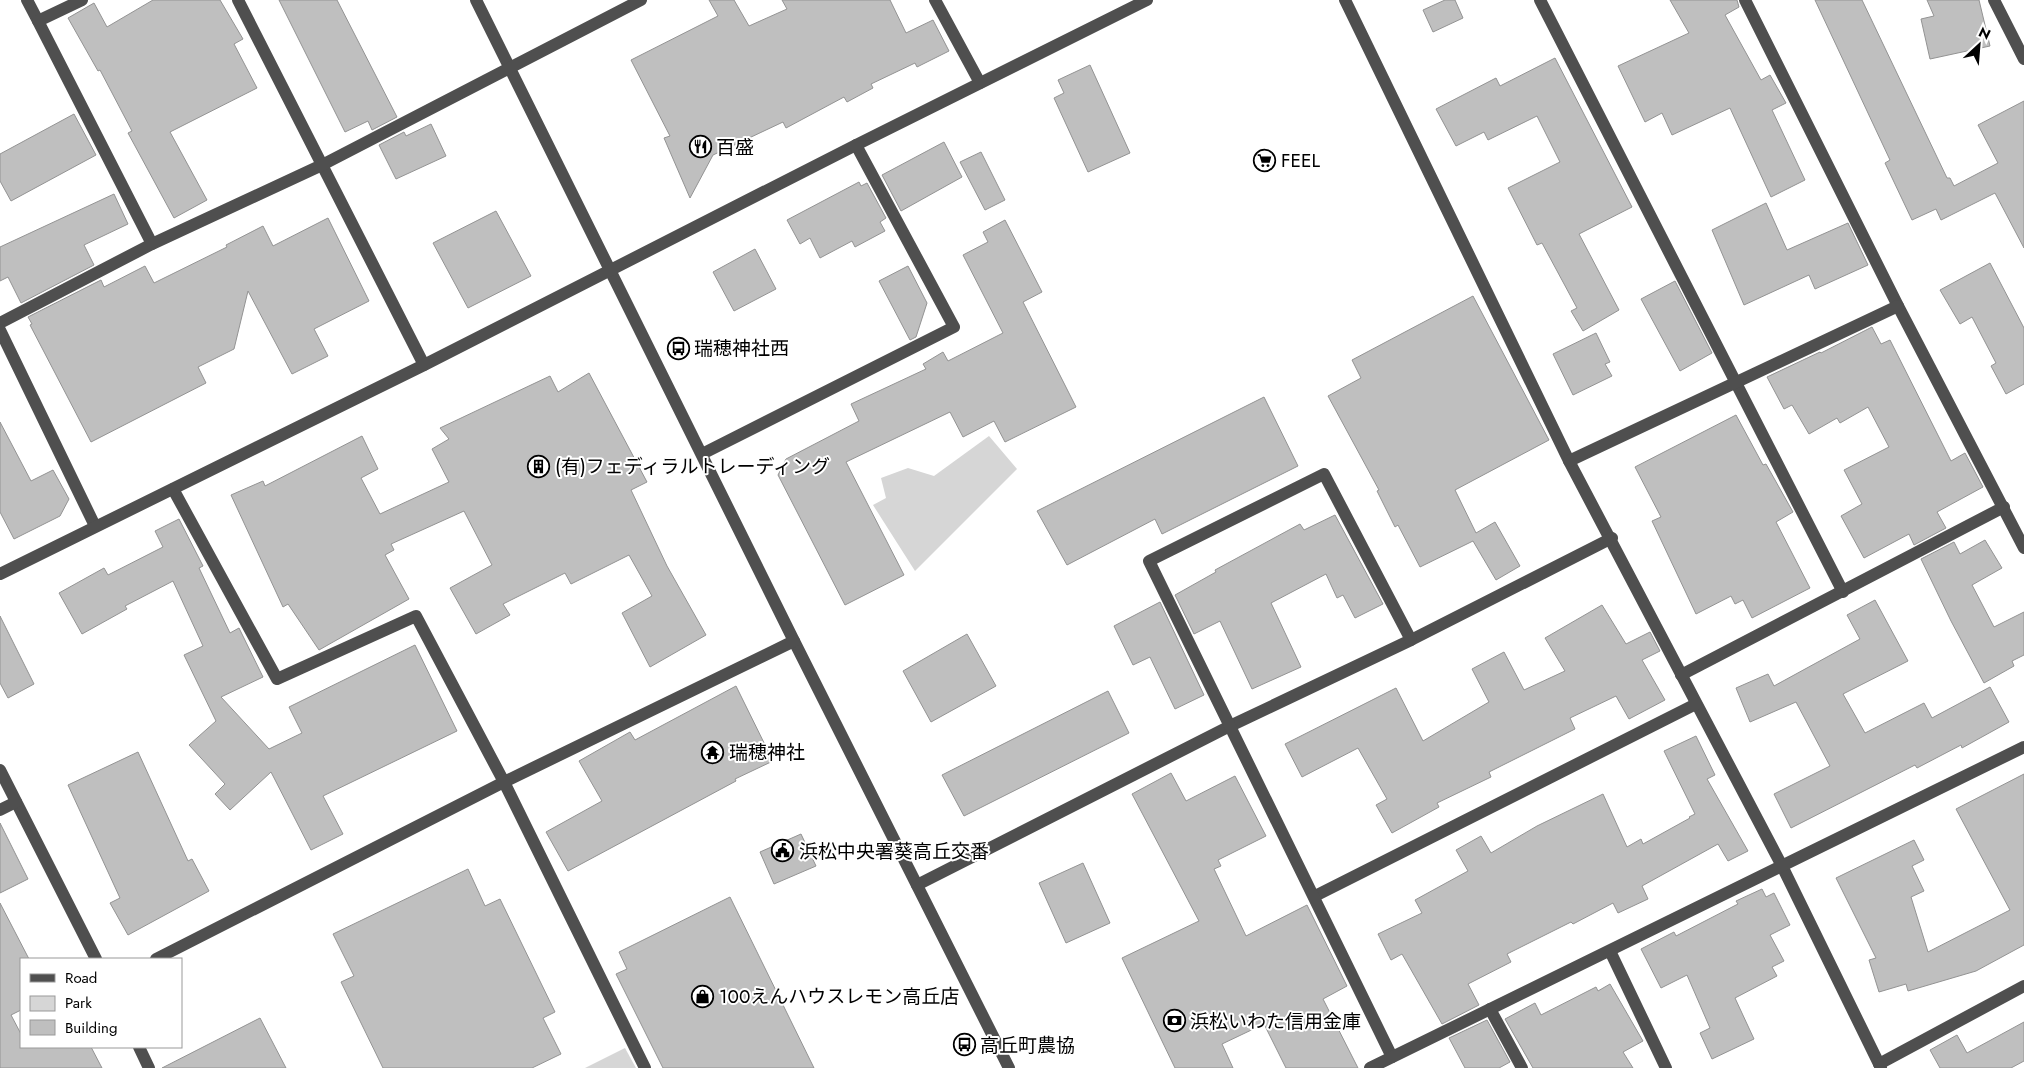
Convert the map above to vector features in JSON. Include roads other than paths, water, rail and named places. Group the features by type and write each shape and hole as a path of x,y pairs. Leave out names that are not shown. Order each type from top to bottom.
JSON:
{"street":[{"path":"27,0 152,244"},
{"path":"38,21 82,0"},
{"path":"238,0 424,365"},
{"path":"476,0 794,641 1009,1068"},
{"path":"0,323 152,244 322,165 641,0"},
{"path":"935,0 980,83"},
{"path":"0,574 424,365 856,145 1147,0"},
{"path":"1345,0 1569,461 1612,538 1696,704 1782,866 1880,1066 2024,986"},
{"path":"1540,0 1571,65 1843,592"},
{"path":"1745,0 1898,306 2024,548"},
{"path":"1994,0 2024,59"},
{"path":"702,454 954,328 856,145"},
{"path":"1569,461 1898,306"},
{"path":"0,330 94,526"},
{"path":"1392,1057 1150,561 1324,474 1411,640"},
{"path":"173,488 277,679 416,616 504,782 645,1068"},
{"path":"1682,675 2004,507"},
{"path":"917,885 1230,726 1411,640 1612,538"},
{"path":"158,958 504,782 794,641"},
{"path":"1315,896 1696,704"},
{"path":"1370,1068 2024,747"},
{"path":"0,770 95,958"},
{"path":"0,810 16,802"},
{"path":"1610,950 1666,1068"},
{"path":"1490,1009 1522,1068"},
{"path":"139,1048 149,1068"}],"place":[{"name":"百盛","path":"700,147"},
{"name":"FEEL","path":"1265,160"},
{"name":"瑞穂神社西","path":"678,348"},
{"name":"(有)フェディラルトレーディング","path":"539,466"},
{"name":"瑞穂神社","path":"713,752"},
{"name":"浜松中央署葵高丘交番","path":"783,851"},
{"name":"100えんハウスレモン高丘店","path":"703,996"},
{"name":"浜松いわた信用金庫","path":"1174,1021"},
{"name":"高丘町農協","path":"964,1045"}]}
